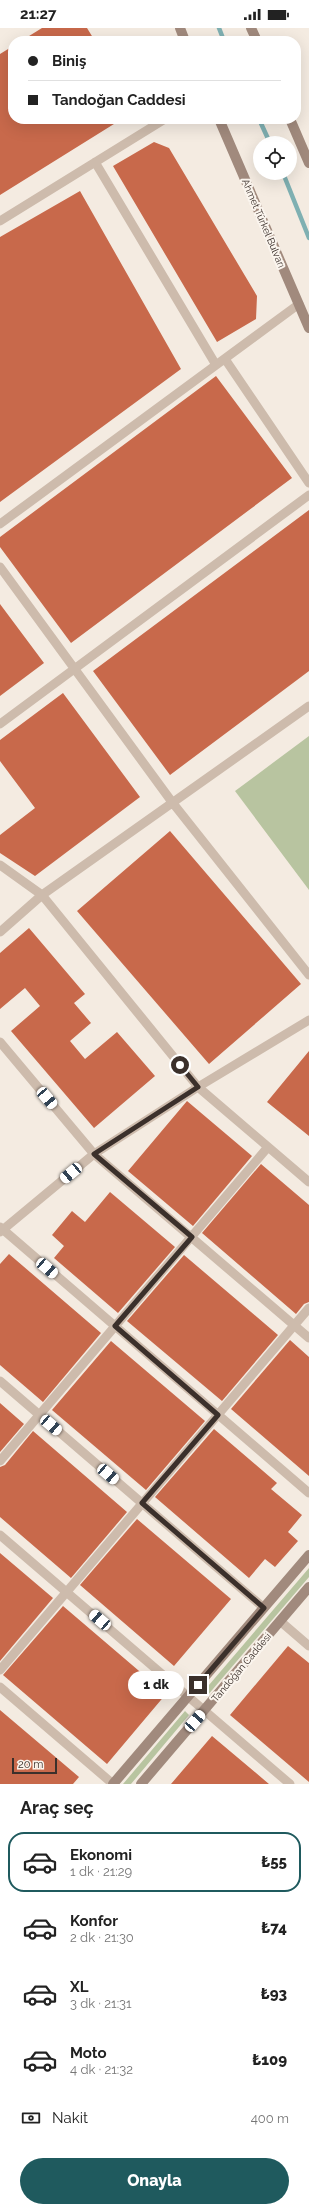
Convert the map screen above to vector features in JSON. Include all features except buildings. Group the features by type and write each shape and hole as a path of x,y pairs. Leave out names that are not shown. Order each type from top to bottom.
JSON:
{"street":[{"name":"Ahmet Türkel Bulvarı","path":"221,124 309,328"},
{"path":"292,124 309,163"},
{"name":"Tandoğan Caddesi","path":"113,1784 309,1555"},
{"name":"Tandoğan Caddesi","path":"141,1784 309,1587"}],"lane":[{"path":"0,221 157,124"},
{"path":"95,162 216,365"},
{"path":"0,524 299,304"},
{"path":"225,359 309,483"},
{"path":"0,724 309,495"},
{"path":"0,567 172,802 309,975"},
{"path":"0,932 42,895 309,706"},
{"path":"0,865 42,895 198,1087 309,1182"},
{"path":"309,1020 198,1087 94,1154 1,1229 309,1493"},
{"path":"0,1042 94,1154 309,1338"},
{"path":"0,1461 268,1147"},
{"path":"0,1670 309,1308"},
{"path":"0,1381 264,1608"},
{"path":"0,1535 290,1784"},
{"path":"280,1621 309,1646"},
{"path":"0,1687 113,1784"}],"green space":[{"path":"309,736 309,890 235,791"},
{"path":"309,1568 309,1577 207,1696 203,1692"},
{"path":"185,1711 189,1715 131,1784 123,1784"}],"waterway":[{"path":"219,28 222,36"},
{"path":"261,124 267,136"},
{"path":"286,180 309,238"}],"route":[{"path":"180,1065 198,1087 94,1154 192,1237 115,1326 218,1415 142,1503 264,1608 198,1685"}]}
